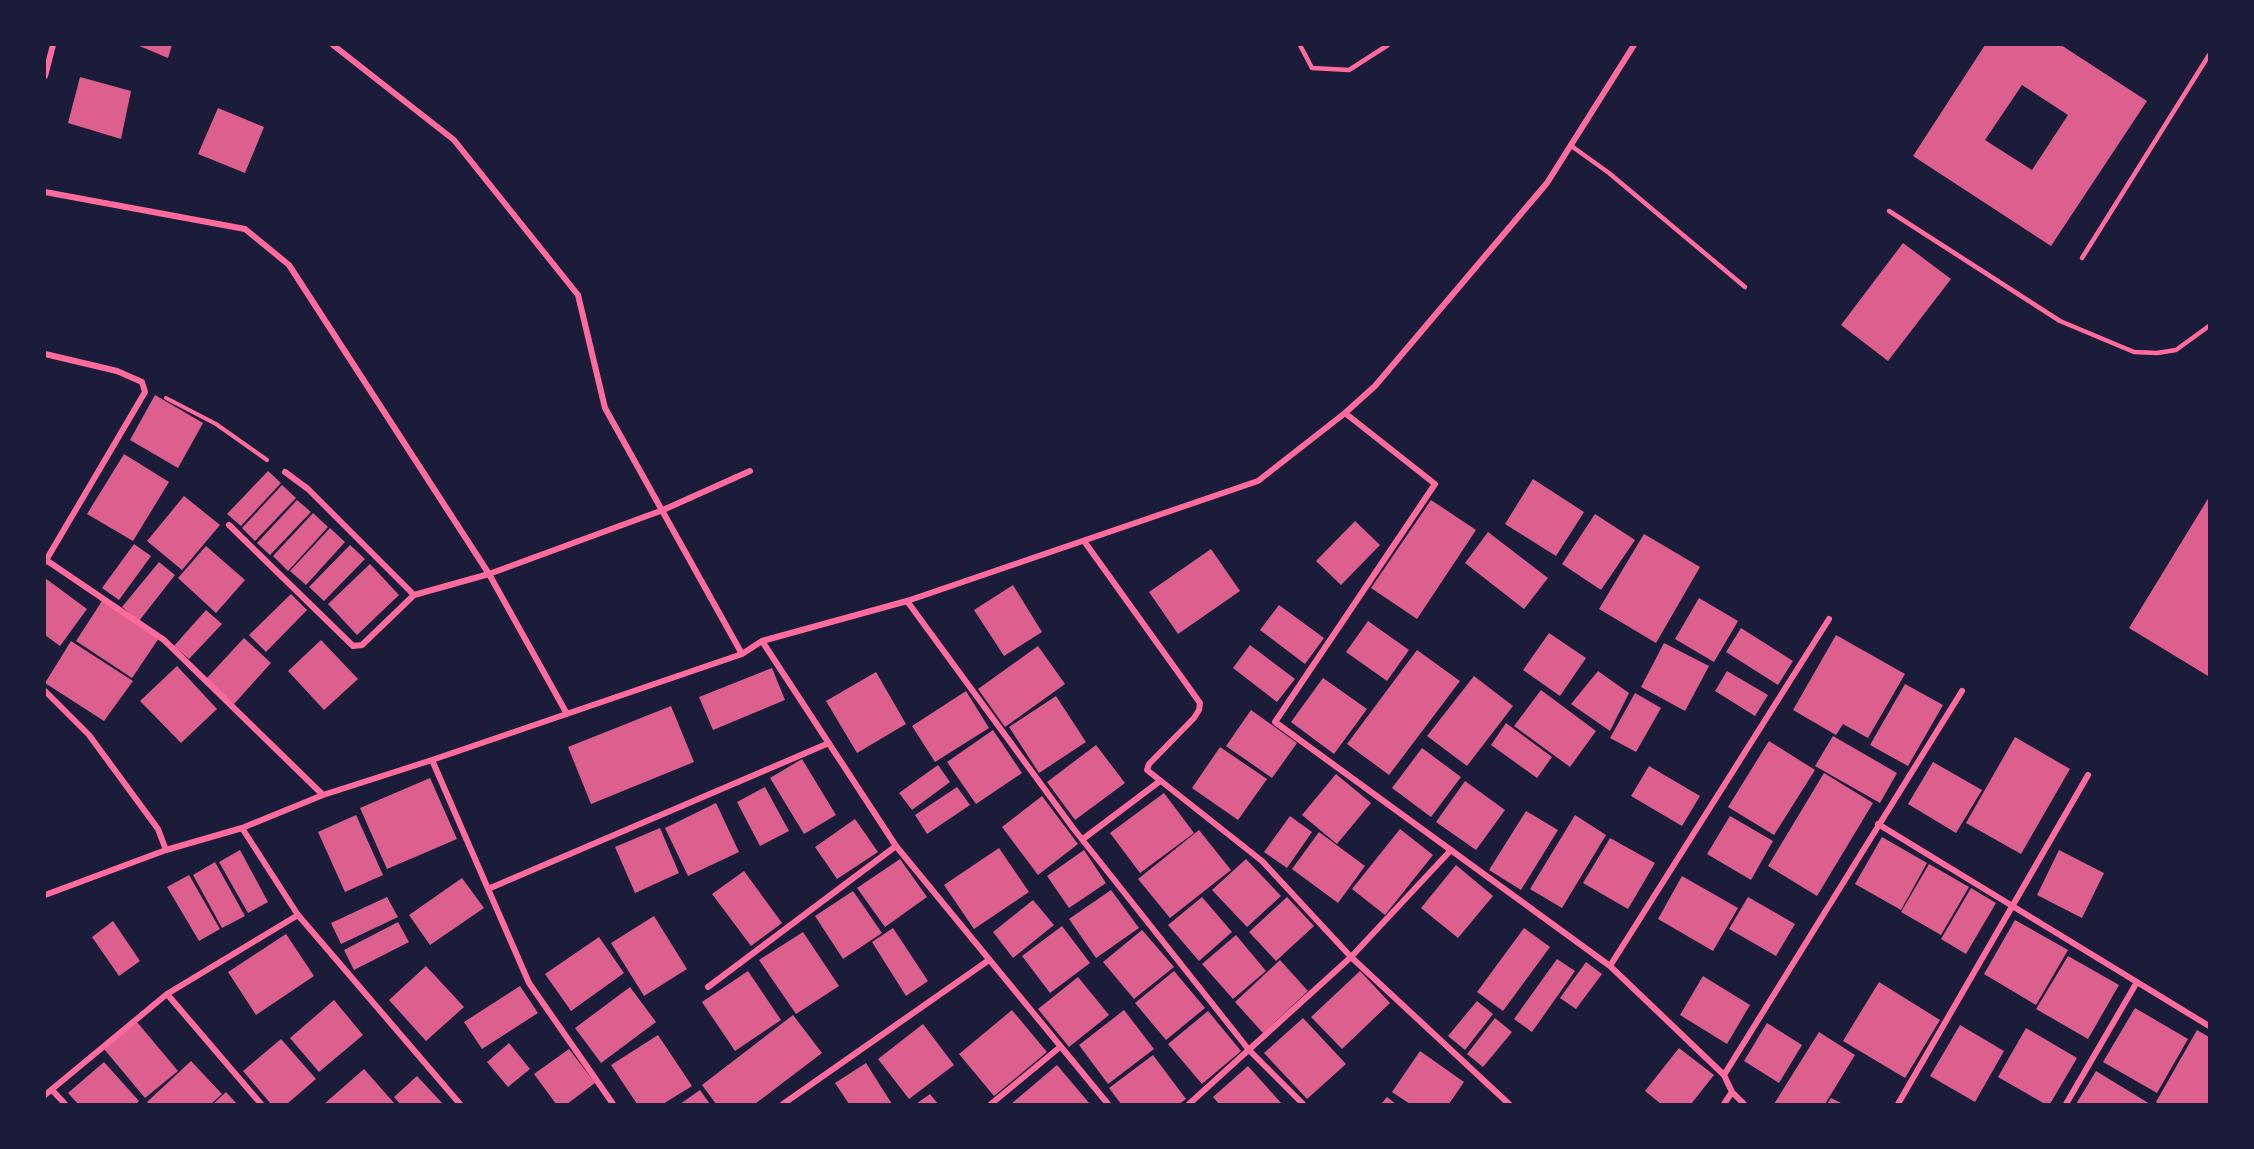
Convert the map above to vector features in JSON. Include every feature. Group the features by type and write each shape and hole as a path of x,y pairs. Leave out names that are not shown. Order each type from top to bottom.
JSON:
{"street":[{"path":"45,76 53,45"},
{"path":"333,45 454,140 578,295 604,408 742,654"},
{"path":"45,895 166,850 242,828 322,795 432,760 742,654 762,641 907,601 1258,481 1345,413 1375,386 1547,183 1634,45"},
{"path":"45,192 245,229 289,265 489,574 567,714"},
{"path":"45,354 117,371 142,382 144,387 142,400 45,561 164,640 322,795"},
{"path":"1345,413 1435,484 1275,722 1610,966 1724,1075 1732,1092 1744,1104"},
{"path":"230,525 352,646 362,645 414,595 489,574 663,510 750,471"},
{"path":"285,472 308,489 414,595"},
{"path":"1084,541 1200,703 1194,718 1147,766 1147,770 1262,861 1351,957 1509,1104"},
{"path":"907,601 1083,839 1249,1050 1303,1104"},
{"path":"1610,966 1829,620"},
{"path":"762,641 896,846 1108,1104"},
{"path":"45,691 89,735 158,829 166,850"},
{"path":"1724,1075 1962,692"},
{"path":"488,889 829,743"},
{"path":"432,760 529,983 613,1104"},
{"path":"1898,1104 2088,775"},
{"path":"1083,839 1160,781"},
{"path":"1878,824 2209,1026"},
{"path":"242,828 298,915 460,1104"},
{"path":"708,987 896,846"},
{"path":"1190,1104 1351,957 1451,850"},
{"path":"45,1095 167,994 298,915"},
{"path":"783,1104 989,960"},
{"path":"2066,1104 2137,982"},
{"path":"167,994 261,1104"},
{"path":"991,1104 1060,1047"},
{"path":"52,1090 65,1104"},
{"path":"1725,1104 1732,1092"}],"lane":[{"path":"1300,45 1312,68 1349,70 1388,45"},
{"path":"2082,258 2209,55"},
{"path":"1570,145 1608,173 1744,287"},
{"path":"1889,211 2060,321 2134,352 2157,353 2176,350 2209,326"}],"path":[{"path":"144,387 216,424 285,472"}],"building":[{"path":"137,45 172,45 168,58"},
{"path":"1985,45 2061,45 2147,101 2051,246 1913,156","holes":["2022,85 2068,115 2032,170 1985,140"]},
{"path":"80,77 131,91 121,139 68,123"},
{"path":"218,108 264,127 245,173 198,154"},
{"path":"1903,243 1951,279 1888,361 1841,325"},
{"path":"155,395 203,423 178,468 130,440"},
{"path":"124,454 169,482 133,541 87,514"},
{"path":"268,471 281,483 241,526 227,514"},
{"path":"1533,479 1584,512 1556,556 1505,524"},
{"path":"282,485 296,498 255,541 242,528"},
{"path":"184,496 220,525 182,570 147,541"},
{"path":"2209,497 2209,675 2208,676 2129,628"},
{"path":"297,500 311,512 270,555 257,543"},
{"path":"1431,500 1476,530 1417,619 1371,588"},
{"path":"313,513 328,527 288,571 273,556"},
{"path":"1595,514 1635,540 1601,590 1562,564"},
{"path":"1355,521 1380,545 1341,585 1316,561"},
{"path":"330,528 345,542 306,585 290,571"},
{"path":"1488,532 1548,578 1524,609 1465,563"},
{"path":"1644,534 1700,567 1656,643 1599,609"},
{"path":"134,544 151,556 119,600 102,588"},
{"path":"350,545 365,559 324,601 309,587"},
{"path":"206,546 245,580 216,613 178,578"},
{"path":"1211,549 1240,591 1178,634 1149,592"},
{"path":"159,562 175,575 139,621 122,607"},
{"path":"370,564 399,595 357,635 328,604"},
{"path":"45,578 87,609 60,646 45,635"},
{"path":"1013,585 1042,632 1004,656 974,610"},
{"path":"291,594 307,610 266,652 249,635"},
{"path":"1699,598 1738,621 1714,662 1675,639"},
{"path":"102,601 159,638 132,678 76,641"},
{"path":"1279,605 1324,638 1305,664 1260,630"},
{"path":"206,610 222,624 189,659 174,646"},
{"path":"1368,621 1409,650 1387,681 1346,652"},
{"path":"1741,628 1793,661 1778,685 1726,652"},
{"path":"1549,633 1586,658 1560,696 1523,670"},
{"path":"1836,635 1905,674 1868,738 1843,724 1836,735 1793,710"},
{"path":"244,638 271,663 234,704 206,679"},
{"path":"321,640 358,679 324,710 288,671"},
{"path":"71,641 133,681 104,721 45,683"},
{"path":"1664,643 1709,666 1685,711 1641,687"},
{"path":"1250,645 1295,679 1277,702 1233,668"},
{"path":"1038,646 1065,684 1005,727 978,689"},
{"path":"1417,650 1460,681 1389,775 1347,744"},
{"path":"177,666 217,709 181,743 140,701"},
{"path":"772,668 785,700 713,730 699,697"},
{"path":"1598,671 1629,693 1610,731 1571,704"},
{"path":"1727,671 1768,695 1755,716 1715,691"},
{"path":"876,672 906,724 857,753 826,701"},
{"path":"1474,676 1513,706 1467,766 1427,736"},
{"path":"1323,678 1367,709 1334,754 1291,722"},
{"path":"1905,684 1943,705 1908,766 1870,745"},
{"path":"1541,690 1596,731 1570,767 1514,726"},
{"path":"966,691 989,728 935,762 912,726"},
{"path":"1635,693 1661,708 1636,752 1610,738"},
{"path":"1056,696 1086,742 1039,773 1009,727"},
{"path":"671,706 694,762 591,804 568,747"},
{"path":"1251,710 1297,743 1272,778 1226,746"},
{"path":"1506,723 1552,757 1537,778 1491,745"},
{"path":"993,730 1022,773 976,804 947,762"},
{"path":"1833,736 1897,773 1880,803 1815,766"},
{"path":"2015,737 2070,769 2021,854 1966,823"},
{"path":"1769,741 1815,770 1774,835 1728,807"},
{"path":"1096,745 1125,783 1075,820 1047,782"},
{"path":"1220,747 1267,779 1238,820 1192,788"},
{"path":"1422,748 1461,777 1431,817 1392,788"},
{"path":"802,759 836,815 804,834 770,778"},
{"path":"1933,762 1982,790 1956,833 1908,804"},
{"path":"938,765 950,782 912,810 899,793"},
{"path":"1649,766 1700,796 1682,826 1631,796"},
{"path":"1824,773 1873,803 1817,896 1768,866"},
{"path":"1336,774 1371,803 1337,844 1302,815"},
{"path":"430,778 457,839 387,869 360,808"},
{"path":"1465,781 1505,810 1476,850 1436,822"},
{"path":"765,787 789,831 760,846 737,802"},
{"path":"957,787 970,805 927,834 915,815"},
{"path":"1164,793 1194,833 1140,873 1110,833"},
{"path":"1042,796 1078,844 1038,875 1002,827"},
{"path":"716,803 739,852 688,876 665,828"},
{"path":"1526,811 1558,830 1521,890 1489,870"},
{"path":"356,815 383,875 345,892 318,832"},
{"path":"1575,815 1606,835 1562,908 1530,889"},
{"path":"1290,816 1312,832 1287,868 1264,852"},
{"path":"1730,816 1773,841 1751,880 1707,854"},
{"path":"855,819 878,852 837,879 815,847"},
{"path":"660,828 679,873 635,893 615,847"},
{"path":"1400,829 1433,855 1385,915 1352,889"},
{"path":"1199,830 1231,870 1170,918 1138,879"},
{"path":"1319,832 1365,866 1338,903 1292,869"},
{"path":"1882,837 1927,863 1901,910 1855,884"},
{"path":"1610,838 1655,863 1628,909 1583,883"},
{"path":"999,848 1029,892 974,929 944,885"},
{"path":"240,850 268,902 248,913 219,862"},
{"path":"1084,850 1106,883 1069,908 1047,876"},
{"path":"2059,850 2104,873 2082,918 2037,895"},
{"path":"900,859 927,897 885,927 857,888"},
{"path":"1246,859 1281,896 1247,927 1212,890"},
{"path":"215,862 245,916 222,928 193,875"},
{"path":"1929,864 1969,887 1941,935 1901,912"},
{"path":"1456,865 1493,896 1458,938 1421,908"},
{"path":"744,871 782,923 751,946 712,894"},
{"path":"189,875 220,929 199,941 167,887"},
{"path":"1682,876 1738,908 1713,951 1658,919"},
{"path":"462,878 484,908 430,945 409,915"},
{"path":"1971,888 1996,903 1966,954 1941,939"},
{"path":"1111,890 1139,928 1096,958 1069,919"},
{"path":"853,891 882,933 843,959 815,916"},
{"path":"387,897 398,917 341,944 331,923"},
{"path":"1202,897 1232,932 1199,961 1168,925"},
{"path":"1287,897 1314,926 1276,961 1249,932"},
{"path":"1748,897 1795,924 1776,956 1729,929"},
{"path":"1033,900 1054,925 1013,958 993,932"},
{"path":"654,916 687,969 644,996 611,943"},
{"path":"2015,920 2068,950 2036,1005 1984,974"},
{"path":"113,921 140,961 119,976 92,937"},
{"path":"398,922 409,942 354,970 344,950"},
{"path":"1062,926 1090,963 1050,993 1022,956"},
{"path":"893,928 928,981 906,996 872,942"},
{"path":"1524,928 1550,947 1503,1011 1477,992"},
{"path":"1142,930 1174,967 1134,999 1103,962"},
{"path":"803,932 839,986 796,1014 759,960"},
{"path":"286,934 314,976 256,1015 228,972"},
{"path":"1236,935 1266,971 1233,999 1202,964"},
{"path":"599,937 624,973 571,1011 545,974"},
{"path":"2068,956 2119,985 2088,1039 2036,1009"},
{"path":"1557,959 1575,971 1532,1032 1514,1019"},
{"path":"1280,960 1308,991 1263,1033 1235,1002"},
{"path":"1586,962 1602,974 1576,1009 1560,998"},
{"path":"426,966 464,1007 426,1041 389,1000"},
{"path":"748,971 781,1020 735,1051 702,1002"},
{"path":"1174,971 1205,1008 1166,1040 1135,1003"},
{"path":"1360,971 1390,1003 1342,1049 1311,1017"},
{"path":"1703,976 1750,1005 1727,1044 1680,1015"},
{"path":"1078,977 1109,1015 1069,1047 1038,1009"},
{"path":"1879,982 1940,1020 1905,1078 1843,1041"},
{"path":"520,986 538,1013 482,1049 464,1022"},
{"path":"630,987 656,1022 601,1063 575,1028"},
{"path":"334,1000 363,1035 319,1072 290,1038"},
{"path":"1477,1001 1493,1014 1465,1050 1448,1036"},
{"path":"2135,1008 2188,1039 2157,1093 2103,1062"},
{"path":"1012,1010 1047,1052 994,1096 959,1054"},
{"path":"1124,1010 1154,1049 1108,1084 1079,1045"},
{"path":"1208,1011 1241,1051 1202,1084 1168,1044"},
{"path":"793,1015 822,1053 755,1104 716,1104 702,1085"},
{"path":"1303,1018 1346,1064 1307,1099 1264,1053"},
{"path":"1495,1018 1512,1032 1483,1067 1467,1054"},
{"path":"137,1022 178,1071 145,1098 104,1049"},
{"path":"1767,1023 1802,1045 1779,1083 1744,1061"},
{"path":"923,1024 954,1065 909,1099 878,1059"},
{"path":"1960,1025 2004,1051 1975,1102 1930,1076"},
{"path":"2026,1028 2077,1058 2050,1104 2045,1104 1998,1077"},
{"path":"2197,1030 2209,1037 2209,1104 2159,1104 2156,1102"},
{"path":"1819,1032 1855,1055 1825,1104 1774,1104"},
{"path":"658,1035 692,1086 663,1104 637,1104 611,1065"},
{"path":"281,1039 316,1079 287,1104 271,1104 243,1071"},
{"path":"509,1043 530,1069 508,1087 487,1062"},
{"path":"1679,1048 1714,1075 1691,1104 1661,1104 1645,1091"},
{"path":"569,1049 595,1083 567,1104 556,1104 534,1074"},
{"path":"1420,1051 1464,1082 1449,1104 1410,1104 1392,1092"},
{"path":"1153,1055 1186,1099 1179,1104 1121,1104 1109,1088"},
{"path":"191,1061 222,1094 211,1104 149,1104 147,1102"},
{"path":"104,1062 139,1101 136,1104 78,1104 68,1093"},
{"path":"866,1063 892,1104 849,1104 835,1083"},
{"path":"1057,1065 1090,1104 1011,1104"},
{"path":"1248,1066 1282,1104 1219,1104 1213,1097"},
{"path":"364,1069 395,1104 324,1104"},
{"path":"2096,1071 2150,1104 2076,1104"},
{"path":"417,1076 443,1104 400,1104 394,1097"},
{"path":"700,1090 710,1104 680,1104"},
{"path":"226,1092 237,1104 213,1104"},
{"path":"930,1094 938,1104 916,1104"},
{"path":"1387,1097 1396,1104 1381,1104"},
{"path":"1831,1098 1843,1104 1827,1104"}]}
